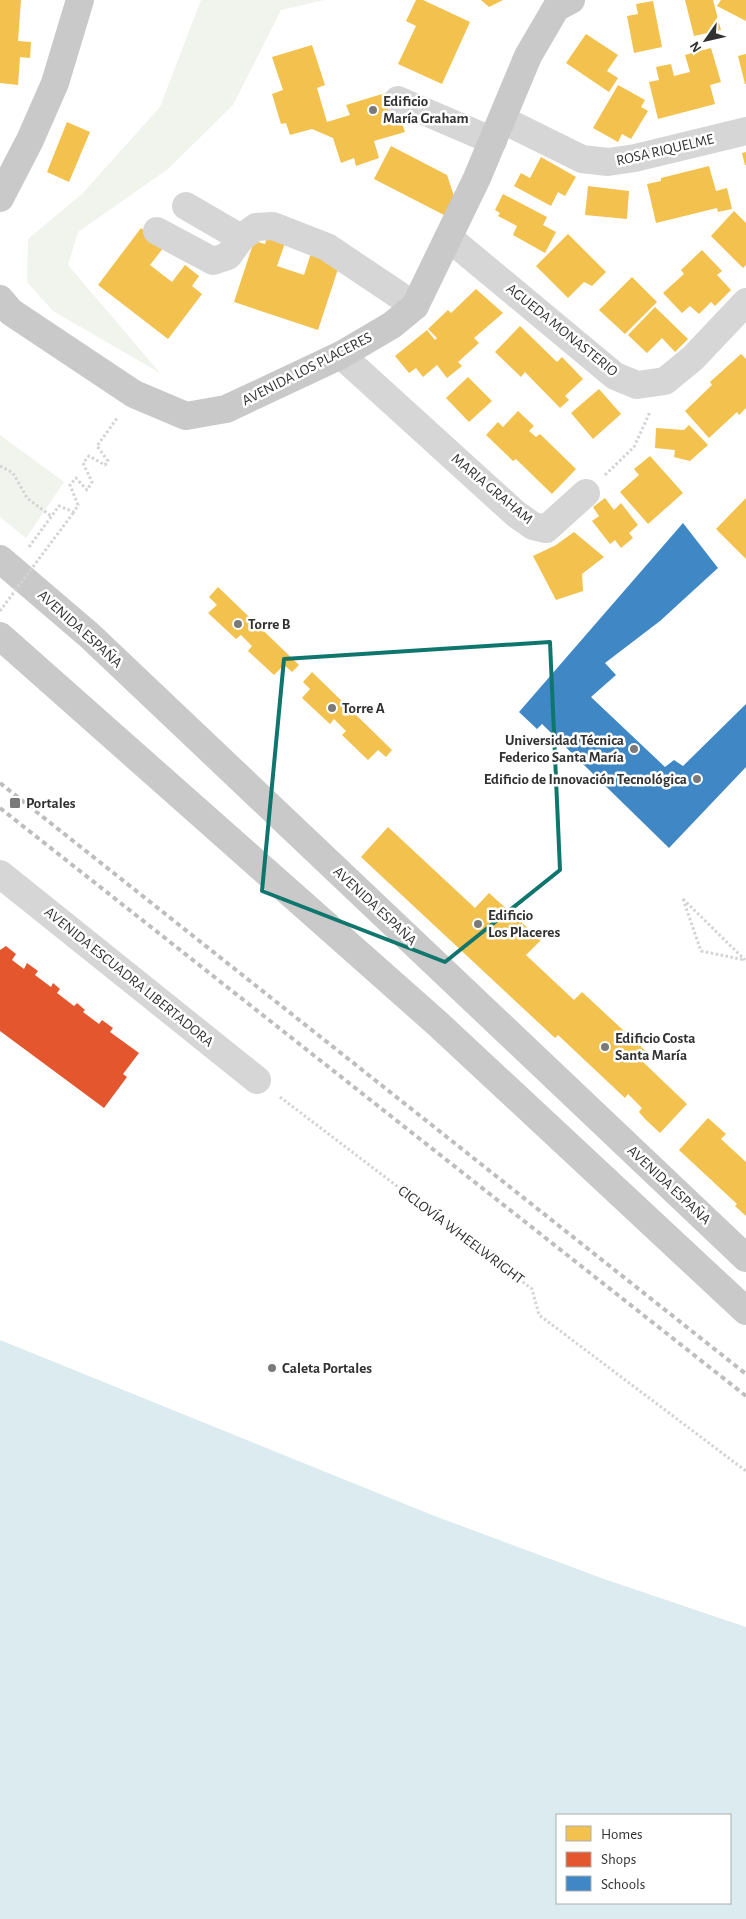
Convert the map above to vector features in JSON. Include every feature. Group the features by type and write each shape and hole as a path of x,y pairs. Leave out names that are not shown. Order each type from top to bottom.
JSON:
{"main road":[{"path":"0,198 30,140 55,83 80,0"},
{"name":"AVENIDA LOS PLACERES","path":"0,299 11,312 134,394 186,416 226,409 341,355 392,325 415,306 450,238 498,130 528,56 556,8 571,0"},
{"name":"AVENIDA ESPAÑA","path":"7,563 89,635 746,1258"},
{"path":"0,636 438,1024 746,1311"}],"street":[{"name":"ROSA RIQUELME","path":"398,100 498,130 582,159 608,162 635,158 746,131"},
{"path":"186,206 241,238"},
{"path":"157,231 213,261 221,260 228,256 241,238 256,227 272,226 327,247 415,306"},
{"name":"AGUEDA MONASTERIO","path":"450,238 615,376 638,385 665,381 694,358 746,302"},
{"name":"MARIA GRAHAM","path":"341,355 516,514 534,526 546,529 586,493"},
{"name":"AVENIDA ESCUADRA LIBERTADORA","path":"0,874 257,1080"}],"path":[{"path":"586,493 634,447 665,381"},
{"path":"0,611 74,512 78,504 70,485 76,478 87,490 92,482 83,463 89,456 105,465 108,461 97,446 134,394"},
{"path":"0,466 13,473 27,498 51,516"},
{"path":"7,563 58,506 74,512"},
{"path":"683,899 738,953 746,960 701,951 683,899"},
{"name":"CICLOVÍA WHEELWRIGHT","path":"257,1080 532,1289 539,1315 746,1472"}],"highlighted area":[{"path":"550,642 560,870 445,962 262,891 284,659"}],"shaded area":[{"path":"201,0 324,0 281,10 233,105 168,169 78,232 68,265 160,373 53,311 27,282 28,239 82,194 160,107"},
{"path":"0,435 64,482 26,538 0,517"},
{"path":"0,1340 432,1515 604,1579 746,1627 746,1919 0,1919"}],"building: Homes":[{"path":"0,0 21,0 18,41 31,42 30,58 20,57 18,85 0,83"},
{"path":"416,0 423,0 470,22 442,84 398,64 416,26 406,21"},
{"path":"481,0 503,0 489,7"},
{"path":"685,0 713,0 721,30 694,36"},
{"path":"721,0 746,0 746,21 717,6"},
{"path":"653,1 662,47 634,53 627,16 638,14 636,4"},
{"path":"586,34 618,55 607,71 618,78 609,92 566,63"},
{"name":"Edificio María Graham","path":"312,45 325,85 317,88 327,122 350,115 346,105 392,91 405,132 374,141 379,158 356,166 354,158 341,163 333,138 312,129 290,135 286,123 281,124 272,94 283,90 272,57"},
{"path":"711,48 721,82 710,85 715,104 658,119 649,82 659,80 656,67 671,64 674,76 690,72 685,55"},
{"path":"746,54 746,84 745,84 738,56"},
{"path":"618,85 645,100 641,107 648,111 631,139 622,134 618,142 593,128"},
{"path":"67,122 90,132 69,182 47,172"},
{"path":"391,146 447,175 454,196 444,215 374,179"},
{"path":"746,152 746,165 745,165 742,153"},
{"path":"541,157 576,177 565,196 558,192 551,206 514,186 521,173 530,178"},
{"path":"709,166 716,191 727,188 732,209 718,212 717,208 656,223 647,184 661,181 661,178"},
{"path":"588,186 629,191 627,219 585,215"},
{"path":"503,194 547,217 543,225 556,232 545,253 513,235 517,226 498,216 500,213 495,210"},
{"path":"734,211 746,223 746,265 743,268 711,236"},
{"path":"141,228 164,247 150,265 172,282 185,265 199,276 192,286 202,294 168,339 98,285"},
{"path":"268,234 286,240 277,266 304,275 312,250 341,260 318,330 234,302 254,241 265,244"},
{"path":"568,234 606,272 592,286 584,282 568,298 536,266"},
{"path":"702,250 722,271 717,275 731,290 715,306 711,302 699,314 690,306 682,313 663,293 684,274 681,270"},
{"path":"632,277 657,302 625,334 599,310"},
{"path":"476,289 503,313 474,338 479,343 458,362 462,366 447,378 437,365 423,377 416,368 409,373 395,356 427,330 435,340 437,338 428,329 448,310 451,313"},
{"path":"655,307 688,339 675,352 662,338 647,353 628,335"},
{"path":"520,326 557,362 562,357 583,379 565,396 569,400 560,408 525,372 521,377 495,352"},
{"path":"741,354 746,359 746,408 739,415 737,412 709,438 685,411 712,385 710,382"},
{"path":"468,377 492,401 469,422 446,398"},
{"path":"599,389 621,414 593,439 571,413"},
{"path":"518,411 534,426 529,431 536,437 540,434 576,469 552,494 516,459 513,461 486,435 498,422 503,427"},
{"path":"689,425 708,445 690,461 674,457 675,450 655,448 656,428 684,430"},
{"path":"650,456 683,493 648,524 620,492 639,475 634,469"},
{"path":"605,498 614,510 621,503 638,525 629,533 633,538 621,548 615,540 610,544 592,521 599,516 593,507"},
{"path":"746,498 746,559 716,529"},
{"path":"574,532 604,557 582,574 583,591 556,600 533,556 556,545"},
{"name":"Torre B","path":"218,587 299,665 292,672 284,665 274,675 248,651 252,646 241,635 236,639 208,613 217,605 209,597"},
{"name":"Torre A","path":"312,672 392,750 386,757 378,750 368,760 342,735 346,731 334,719 330,724 302,698 310,689 303,682"},
{"name":"Edificio Los Placeres","path":"388,827 475,908 489,893 541,940 526,955 574,1000 582,992 650,1055 643,1062 687,1104 660,1133 639,1112 642,1108 628,1094 625,1098 558,1035 555,1038 361,857"},
{"path":"708,1118 726,1134 721,1139 746,1162 746,1216 735,1206 737,1204 679,1150"}],"building: Shops":[{"path":"6,946 16,954 12,960 24,969 27,963 38,971 35,975 51,987 53,983 60,989 57,993 74,1006 77,1003 85,1010 83,1012 99,1024 102,1020 113,1028 110,1032 139,1053 123,1074 127,1077 104,1108 0,1031 0,950"}],"building: Schools":[{"path":"683,523 718,568 660,621 605,663 616,675 591,697 665,767 674,760 683,766 746,704 746,767 669,848 542,724 537,729 519,712"}],"railway":[{"path":"0,783 746,1374"},
{"path":"0,808 746,1396"}],"place":[{"name":"Edificio María Graham","path":"373,110"},
{"name":"Torre B","path":"238,624"},
{"name":"Torre A","path":"332,708"},
{"name":"Universidad Técnica Federico Santa María","path":"634,749"},
{"name":"Edificio de Innovación Tecnológica","path":"697,779"},
{"name":"Portales","path":"15,803"},
{"name":"Edificio Los Placeres","path":"478,924"},
{"name":"Edificio Costa Santa María","path":"605,1047"},
{"name":"Caleta Portales","path":"272,1368"}]}
